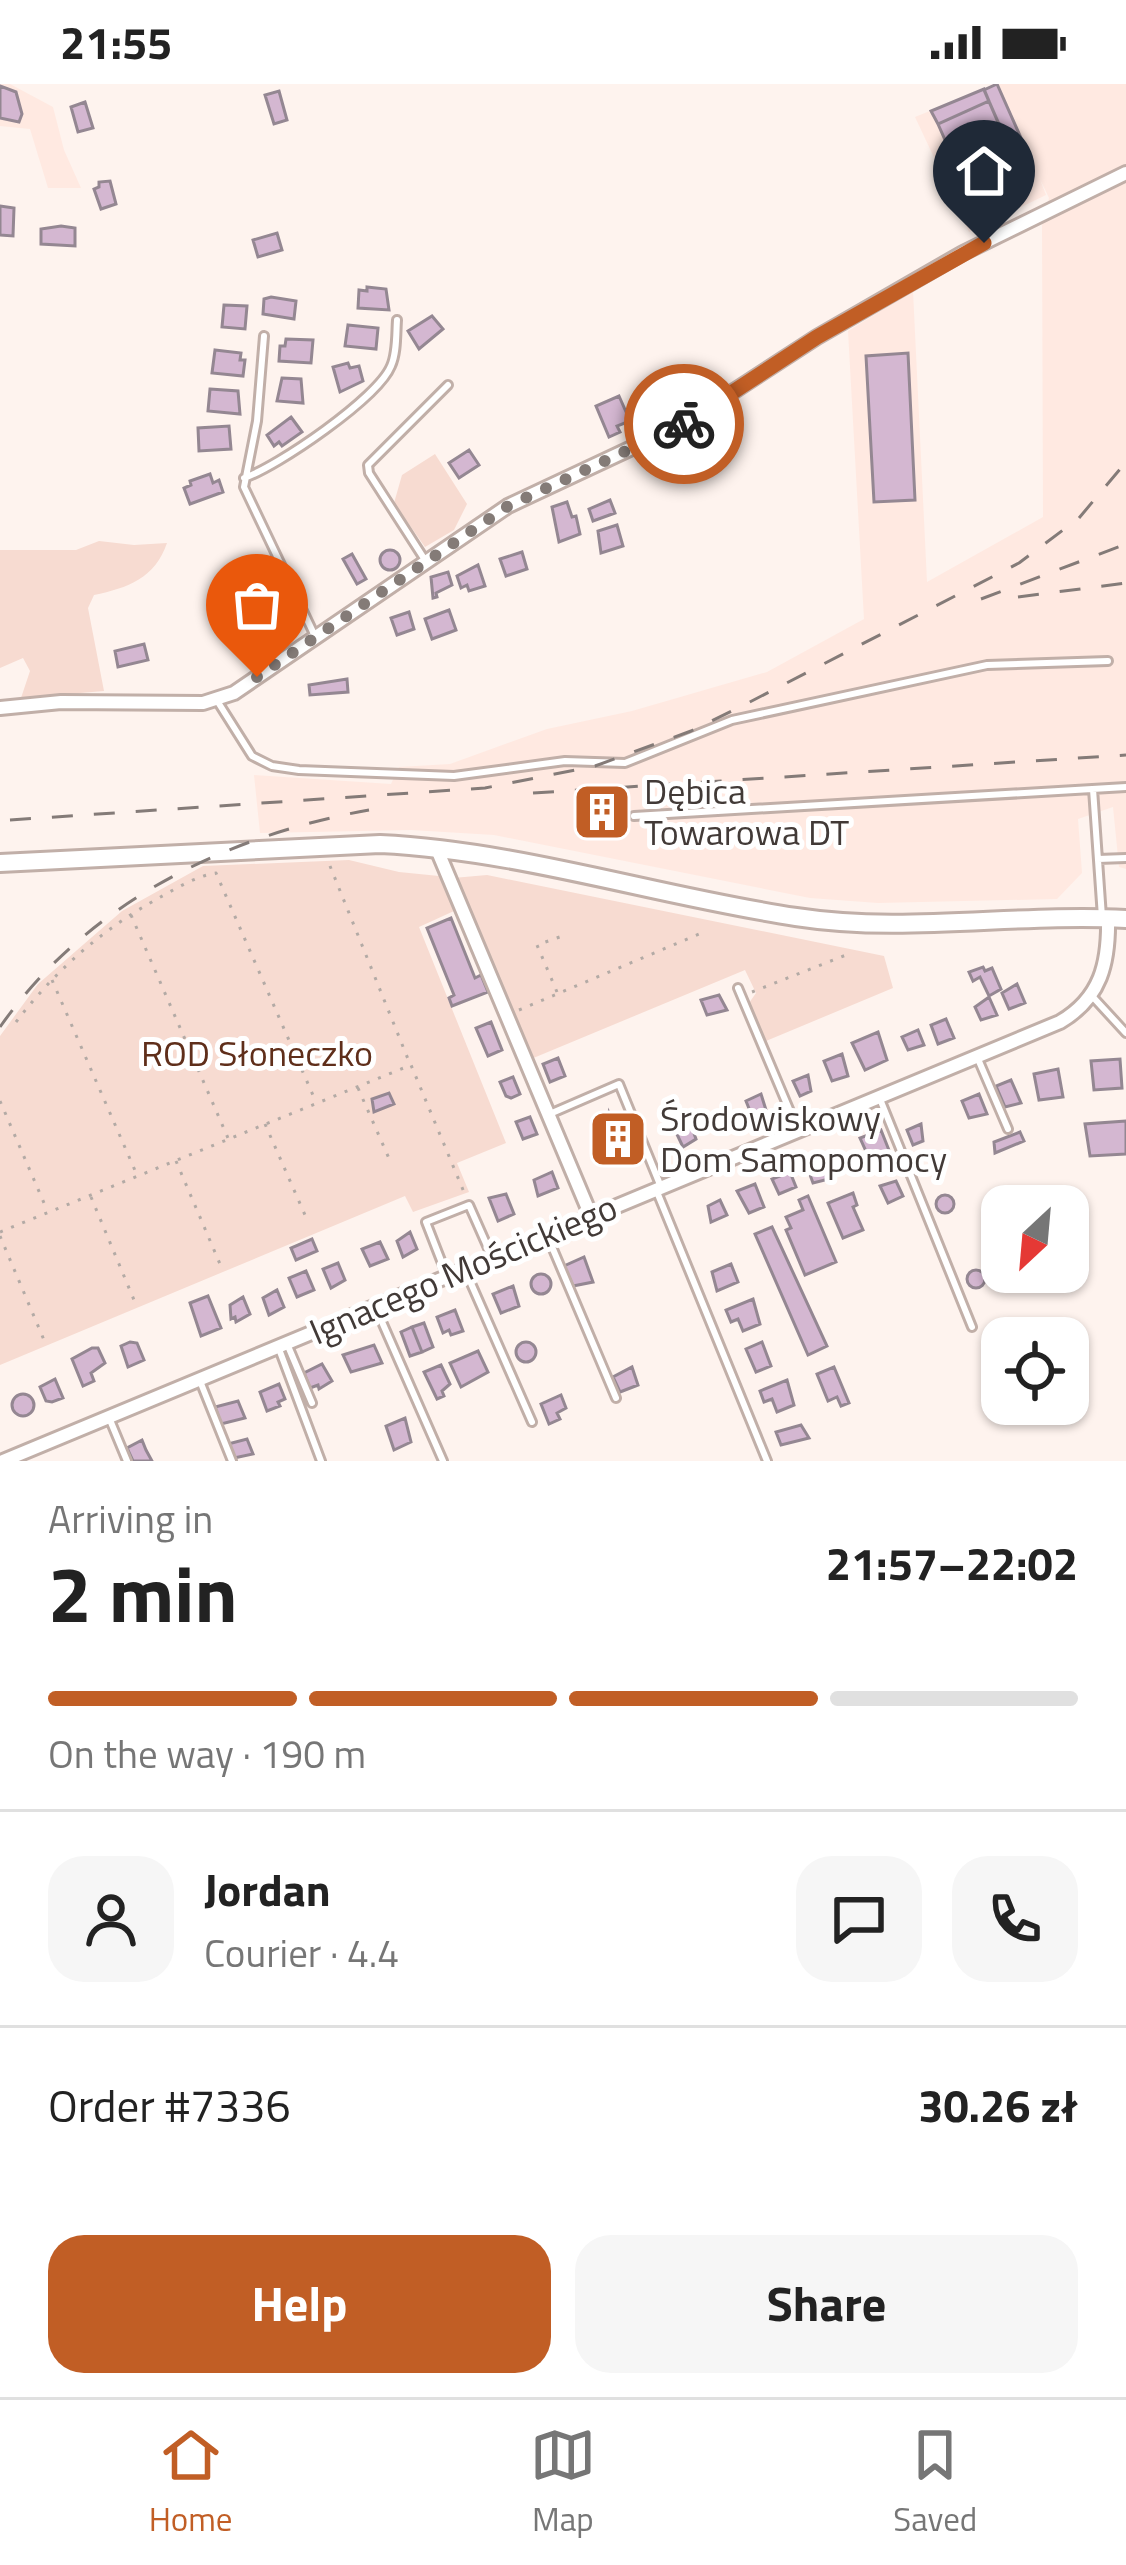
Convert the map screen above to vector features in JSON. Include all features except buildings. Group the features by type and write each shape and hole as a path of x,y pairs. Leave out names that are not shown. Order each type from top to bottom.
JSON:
{"street":[{"path":"0,708 203,703 235,693 508,506 686,423 817,337 963,253 1126,173"},
{"path":"0,863 380,844 436,847 514,860 794,917 847,923 1112,919 1104,970 1091,996"},
{"path":"436,847 591,1216"},
{"name":"Ignacego Mościckiego","path":"3,1461 978,1058 1060,1022 1091,996"}],"lane":[{"path":"244,478 299,449 381,380 394,360 397,320"},
{"path":"264,336 257,421 244,487 316,638"},
{"path":"427,562 368,465 448,386"},
{"path":"216,699 252,756 272,766 454,776 565,761 625,763 732,720 987,665 1108,661"},
{"path":"634,816 1126,787"},
{"path":"1093,789 1098,859 1112,919"},
{"path":"1098,859 1126,858"},
{"path":"740,992 799,1132"},
{"path":"1091,996 1126,1033"},
{"path":"978,1058 1008,1129"},
{"path":"548,1114 619,1084 767,1461"},
{"path":"880,1099 972,1327"},
{"path":"447,1276 426,1222 469,1204 492,1257"},
{"path":"546,1234 616,1397"},
{"path":"465,1268 532,1422"},
{"path":"375,1306 443,1461"},
{"path":"282,1344 312,1403"},
{"path":"282,1344 321,1461"},
{"path":"200,1379 232,1461"},
{"path":"108,1417 128,1461"}],"path":[{"path":"330,866 469,1204"},
{"path":"16,1022 90,942 130,914 209,874 219,875 317,1103"},
{"path":"130,914 228,1139"},
{"path":"506,1015 704,932"},
{"path":"558,994 537,944 568,934"},
{"path":"740,992 845,956"},
{"path":"52,979 137,1176"},
{"path":"44,1340 0,1234 411,1065"},
{"path":"357,1087 392,1162"},
{"path":"0,1101 48,1212"},
{"path":"265,1124 305,1215"},
{"path":"176,1161 220,1264"},
{"path":"90,1195 134,1300"}],"shaded area":[{"path":"0,84 10,84 53,107 64,150 81,188 48,188 30,129 0,126"},
{"path":"996,84 1126,84 1126,869 1119,867 1113,807 1078,819 1082,873 1057,899 878,903 810,898 494,835 411,830 260,833 254,775 391,784 399,767 450,764 547,729 632,711 767,672 864,619 848,331 913,291 927,582 1043,517 1042,225 1049,198 1040,179 1046,195 969,232 915,117"}],"green space":[{"path":"435,454 467,504 454,530 425,547 394,503 402,475"},
{"path":"99,541 167,543 148,573 129,585 94,595 88,608 104,691 21,698 30,671 23,658 0,668 0,550 76,550"},
{"name":"ROD Słoneczko","path":"349,860 439,876 454,911 419,927 506,1143 457,1163 469,1192 413,1212 405,1196 0,1365 0,1036 38,984 122,911 203,866"},
{"path":"487,875 884,956 893,988 766,1041 749,1003 756,993 745,970 531,1059 453,878"}],"railway":[{"path":"10,820 485,788 595,766 691,731 1019,563 1079,518 1126,462"},
{"path":"981,599 1126,544"},
{"path":"1018,597 1126,583"},
{"path":"533,793 1126,755"},
{"path":"0,1027 74,945 162,882 262,838 369,810"}],"way so far":[{"path":"257,677 508,506 684,424"}],"place":[{"name":"Dębica Towarowa DT","path":"602,812"},
{"name":"Środowiskowy Dom Samopomocy","path":"618,1139"}],"route":[{"path":"684,424 817,337 984,243"}]}
